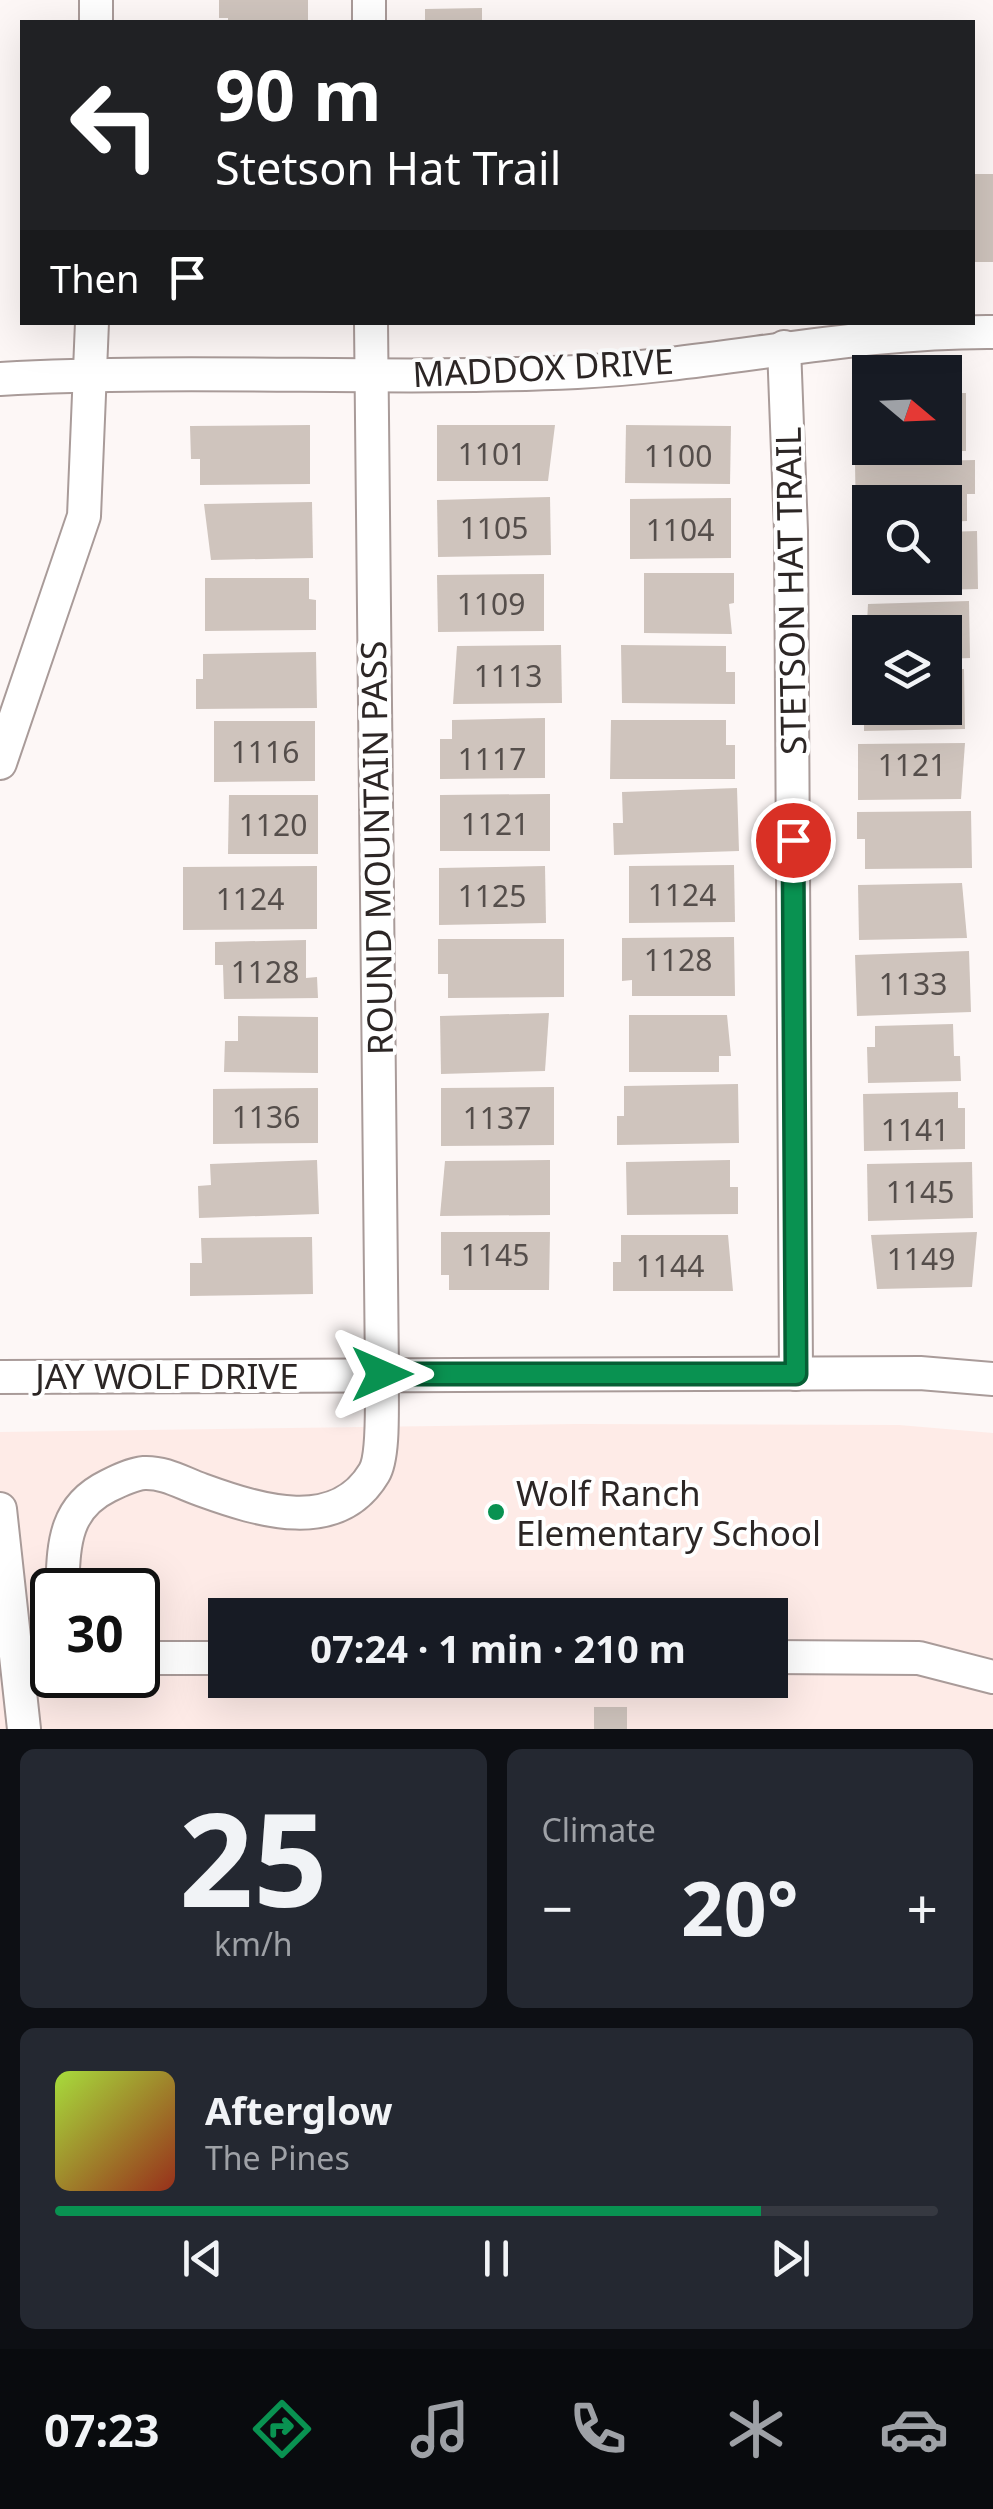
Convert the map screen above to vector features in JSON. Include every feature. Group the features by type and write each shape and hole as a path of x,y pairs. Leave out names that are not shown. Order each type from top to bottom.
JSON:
{"street":[{"path":"0,764 84,516 92,325"},
{"name":"ROUND MOUNTAIN PASS","path":"62,1568 62,1540 78,1508 93,1494 141,1473 169,1476 238,1502 320,1515 349,1503 377,1470 382,1374 371,325"},
{"name":"MADDOX DRIVE","path":"0,379 91,374 575,372 784,347 993,332"},
{"name":"STETSON HAT TRAIL","path":"784,347 791,532 796,1374"},
{"name":"JAY WOLF DRIVE","path":"0,1377 920,1373 993,1379"},
{"path":"0,1508 24,1729"},
{"path":"160,1658 208,1658"},
{"path":"788,1658 919,1658 993,1677"}],"shaded area":[{"name":"Wolf Ranch Elementary School","path":"576,1424 899,1425 993,1433 993,1729 0,1729 0,1432"}],"building":[{"path":"219,0 308,0 308,20 219,18"},
{"path":"482,8 482,20 425,20 425,9"},
{"path":"975,174 993,174 993,262 975,262"},
{"path":"962,393 966,393 966,451 962,451"},
{"path":"310,425 310,484 200,485 200,459 191,459 190,426"},
{"path":"437,425 555,425 548,481 437,481"},
{"path":"626,425 731,426 730,484 625,483"},
{"path":"962,460 975,460 975,494 967,494 967,521 962,521 962,485 855,485 855,465 962,465"},
{"path":"550,497 551,555 438,557 437,500"},
{"path":"731,498 731,558 630,559 630,499"},
{"path":"312,502 313,558 211,560 204,504"},
{"path":"962,531 977,531 978,589 962,589"},
{"path":"644,573 734,573 734,603 729,604 732,634 644,633"},
{"path":"544,574 544,631 438,632 437,575"},
{"path":"205,578 309,578 309,599 316,600 316,630 205,631"},
{"path":"969,601 970,658 962,658 962,615 867,615 868,604"},
{"path":"561,645 562,703 453,704 457,646"},
{"path":"621,645 726,646 726,672 735,672 735,704 622,703"},
{"path":"316,652 317,708 196,709 196,679 203,679 203,654"},
{"path":"964,669 965,729 864,731 864,725 962,725"},
{"path":"545,718 545,778 440,779 440,739 452,739 452,720"},
{"path":"611,720 726,720 726,745 735,745 735,779 610,779"},
{"path":"214,721 315,721 315,781 214,782"},
{"path":"965,743 961,799 858,800 858,744"},
{"path":"737,788 739,851 614,855 613,823 623,823 622,792"},
{"path":"550,794 550,851 440,851 440,795"},
{"path":"229,795 318,795 318,854 228,854"},
{"path":"971,811 972,868 865,869 865,839 857,839 857,812"},
{"path":"734,865 735,922 629,923 629,866"},
{"path":"317,866 317,929 183,930 183,867"},
{"path":"545,866 546,923 439,925 439,868"},
{"path":"962,883 967,938 859,940 858,885"},
{"path":"734,937 735,996 632,996 632,980 622,981 622,938"},
{"path":"438,939 564,939 564,997 448,998 448,974 438,974"},
{"path":"306,940 306,978 317,977 318,998 224,999 223,965 215,965 215,942"},
{"path":"969,951 971,1012 857,1016 855,955"},
{"path":"549,1013 545,1071 441,1074 440,1016"},
{"path":"629,1015 727,1015 731,1056 719,1056 719,1072 629,1072"},
{"path":"238,1016 318,1017 318,1073 224,1072 225,1041 238,1041"},
{"path":"953,1024 954,1056 960,1056 961,1081 868,1083 867,1047 875,1047 875,1026"},
{"path":"738,1084 739,1143 617,1145 617,1116 624,1116 624,1086"},
{"path":"554,1087 554,1145 441,1146 441,1088"},
{"path":"318,1088 318,1143 213,1144 213,1089"},
{"path":"958,1092 958,1108 965,1108 965,1149 864,1151 863,1094"},
{"path":"317,1160 319,1214 199,1218 198,1186 211,1185 210,1164"},
{"path":"550,1160 550,1215 440,1216 445,1161"},
{"path":"730,1160 730,1187 738,1187 738,1214 627,1215 626,1162"},
{"path":"972,1162 973,1218 868,1221 867,1164"},
{"path":"441,1232 550,1232 549,1290 449,1290 449,1275 441,1275"},
{"path":"977,1232 972,1287 877,1289 871,1235"},
{"path":"621,1235 728,1235 733,1291 613,1291 613,1262 621,1262"},
{"path":"312,1237 313,1294 190,1296 190,1263 202,1263 201,1238"},
{"path":"594,1707 627,1707 627,1729 594,1729"}],"place":[{"name":"Wolf Ranch Elementary School","path":"496,1512"}],"route":[{"path":"382,1374 796,1374 793,840"}]}
